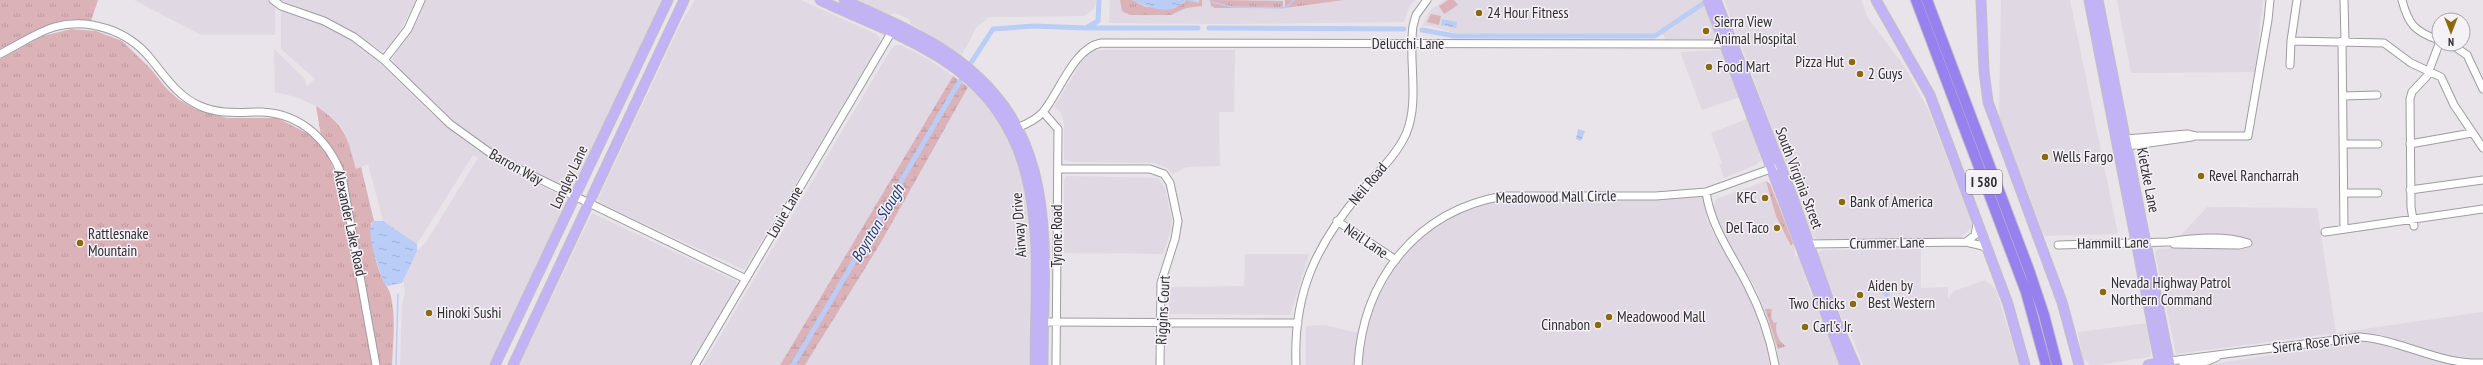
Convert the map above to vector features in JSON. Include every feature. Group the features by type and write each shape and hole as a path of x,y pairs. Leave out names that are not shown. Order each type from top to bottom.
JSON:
{"highway":[{"name":"I 580","path":"1916,0 2053,365"},
{"name":"I 580","path":"1927,0 2029,270 2044,315 2053,365"}],"main road":[{"name":"Longley Lane","path":"495,365 668,0"},
{"name":"Longley Lane","path":"513,365 684,0"},
{"path":"670,31 676,25 690,0"},
{"name":"Airway Drive","path":"820,0 893,29 945,52 970,70 995,96 1017,128 1031,160 1043,210 1042,365"},
{"name":"Airway Drive","path":"844,0 940,58 961,73 982,93 1012,136 1027,173 1035,212 1036,365"},
{"name":"South Virginia Street","path":"1708,0 1728,44 1775,167 1845,365"},
{"name":"South Virginia Street","path":"1716,0 1728,44"},
{"path":"1876,0 1925,84 2013,319 2025,365"},
{"path":"1981,0 1984,70 1988,102 2062,302 2078,365"},
{"name":"Kietzke Lane","path":"2089,0 2160,364"},
{"name":"Kietzke Lane","path":"2098,0 2170,363"},
{"path":"982,93 994,102 1010,125 1017,128"},
{"name":"South Virginia Street","path":"1775,167 1809,244 1836,321 1855,365"},
{"path":"1035,266 1038,283 1038,317 1043,322 1039,327 1036,365"},
{"path":"501,365 508,350 514,326"},
{"path":"2148,365 2170,363"}],"street":[{"name":"Barron Way","path":"273,0 281,6 341,29 384,60 429,106 464,135 512,166 575,198 746,279"},
{"path":"384,60 408,29 421,0"},
{"name":"Neil Road","path":"1296,365 1298,323 1307,279 1320,249 1337,221 1394,152 1408,128 1412,103 1412,44 1414,20 1427,0"},
{"path":"2127,142 2178,140 2196,136 2248,136 2268,20 2270,0"},
{"path":"2290,65 2291,41 2297,0"},
{"path":"2344,0 2344,229"},
{"path":"2403,0 2406,17 2413,26 2424,34 2431,37"},
{"name":"Alexander Lake Road","path":"0,54 54,27 81,25 104,28 124,36 139,46 173,87 199,106 230,113 260,112 280,115 291,118 311,130 333,155 342,176 376,365"},
{"name":"Louie Lane","path":"695,365 893,29"},
{"path":"2291,41 2384,43 2411,63 2437,73 2444,81 2454,105 2483,148"},
{"name":"Delucchi Lane","path":"1043,112 1085,49 1101,43 1728,44"},
{"path":"2413,222 2410,190 2412,92 2430,70 2436,52"},
{"path":"2463,52 2467,55 2483,89"},
{"path":"2343,96 2377,95"},
{"path":"1017,128 1031,122 1043,112"},
{"name":"Tyrone Road","path":"1043,112 1058,129 1056,365"},
{"path":"2410,144 2472,133"},
{"path":"2343,144 2378,144"},
{"name":"Meadowood Mall Circle","path":"1358,365 1360,342 1368,314 1380,287 1396,260 1410,241 1427,226 1468,205 1490,198 1515,195 1656,196 1706,192 1775,167"},
{"name":"Riggins Court","path":"1058,169 1150,169 1160,172 1167,178 1176,205 1178,221 1175,239 1162,274 1160,365"},
{"path":"2410,190 2483,180"},
{"path":"1706,192 1713,225 1756,303 1767,332 1775,365"},
{"path":"2344,193 2378,193"},
{"path":"2326,232 2413,222 2483,209"},
{"path":"1966,242 1975,236 1976,218"},
{"name":"Neil Lane","path":"1337,221 1396,260"},
{"name":"Hammill Lane","path":"2058,245 2137,242 2146,243 2191,239 2239,240 2248,243 2232,245 2183,245 2168,242"},
{"name":"Crummer Lane","path":"1809,244 1966,242 1983,246 1988,250"},
{"path":"1043,322 1298,323"},
{"name":"Sierra Rose Drive","path":"2170,363 2360,336 2384,341 2448,363 2483,363"},
{"name":"Sierra Rose Drive","path":"2183,365 2208,361 2217,356"}],"shaded area":[{"path":"134,0 268,0 275,6 275,35 201,35"},
{"path":"281,0 416,0 397,37 388,49 382,51 339,25 287,5"},
{"path":"425,0 662,0 574,187 567,189 499,154 451,119 395,66 393,58 413,26"},
{"path":"695,0 801,0 876,34 880,39 879,45 744,270 600,203 598,199 679,27"},
{"path":"858,0 1096,0 1096,3 1093,10 1084,16 989,17 976,28 962,55 911,24 909,19 895,13 890,15"},
{"path":"1110,0 1415,0 1410,5 1404,22 1224,24 1109,23"},
{"path":"1444,0 1702,0 1716,37 1714,39 1665,39 1661,28 1654,34 1455,33 1430,26 1422,26 1430,11"},
{"path":"1724,0 1861,0 1868,18 1904,66 1928,109 1973,226 1959,239 1819,240 1813,237"},
{"path":"2001,0 2070,0 2118,234 2044,236 1999,117"},
{"path":"2117,0 2263,0 2255,72 2131,73"},
{"path":"281,10 326,26 348,37 369,53 434,116 477,150 508,169 565,198 566,206 489,365 400,365 402,305 405,292 403,279 417,251 426,242 478,158 473,155 417,244 383,221 368,164 356,170 344,131 334,119 316,106 296,97 275,92 274,49 304,78 307,86 315,79 281,49"},
{"path":"895,45 901,45 928,59 953,76 780,365 703,365 891,49"},
{"path":"1095,50 1235,50 1234,112 1219,112 1220,166 1186,167 1173,174 1167,168 1154,163 1075,162 1064,160 1064,122 1060,111 1054,107 1088,53"},
{"path":"1721,50 1740,97 1702,110 1680,52"},
{"path":"969,85 996,118 1007,136 1016,155 1028,195 1031,280 1029,365 800,365"},
{"path":"1749,118 1761,160 1756,165 1724,178 1719,164 1722,163 1711,133"},
{"path":"1066,176 1158,178 1165,188 1172,219 1171,230 1163,254 1064,253 1064,180"},
{"path":"1766,181 1770,184 1794,243 1795,256 1799,257 1811,295 1813,296 1839,365 1780,365 1773,334 1756,289 1719,227 1713,209 1716,199"},
{"path":"1702,195 1707,218 1713,233 1736,270 1754,308 1764,334 1772,365 1360,365 1363,339 1376,300 1401,257 1412,243 1455,213 1502,198"},
{"path":"2207,207 2317,208 2336,333 2483,312 2483,365 2205,365 2331,346 2329,334 2176,354 2155,253 2158,249 2168,249"},
{"path":"592,213 736,281 737,285 690,365 519,365"},
{"path":"1921,249 1921,288 1948,287 1948,299 1954,291 1985,280 1996,289 2019,365 1863,365 1849,330 1841,316 1818,253 1823,250"},
{"path":"1245,254 1309,254 1290,315 1169,314 1169,287 1244,286"},
{"path":"2147,323 2151,353 2149,357 2099,365 2091,365 2083,359 2078,332"},
{"path":"1325,325 1358,333 1353,365 1306,365 1306,326"}],"green space":[{"path":"0,0 98,0 91,21 60,22 37,30 0,49"},
{"path":"1120,0 1132,0 1146,7 1184,3 1186,0 1199,3 1199,0 1202,0 1202,6 1186,8 1171,15 1130,15 1122,11"},
{"path":"1210,0 1283,1 1283,8 1215,8 1211,6"},
{"path":"1285,0 1344,0 1285,8"},
{"path":"1448,0 1454,0 1458,5 1444,14 1439,6"},
{"path":"1431,14 1441,16 1439,25 1427,22"},
{"path":"71,29 96,31 122,41 150,68 166,88 178,99 195,109 227,118 277,118 309,134 320,145 329,158 341,187 372,365 0,365 0,59 43,36"},
{"path":"953,76 968,87 880,244 805,365 780,365"},
{"path":"316,106 326,113 339,126 347,140 356,169 361,167 374,221 371,223 374,252 380,273 390,292 393,305 394,331 392,365 379,365 346,182 334,150 321,135"},
{"path":"1766,181 1770,184 1793,243 1791,246 1776,216"},
{"path":"1765,309 1772,309 1771,317 1774,323 1777,322 1777,336 1786,346 1778,349"}],"water":[{"path":"1132,0 1186,0 1180,5 1167,10 1146,6"},
{"path":"1442,19 1457,22 1456,28 1441,25"},
{"path":"1578,129 1585,131 1581,141 1576,139"},
{"path":"374,221 383,221 417,244 417,251 402,283 388,286 384,283 371,242 371,226"},
{"path":"1884,286 1890,293 1887,299 1880,290"}],"waterway":[{"path":"971,63 993,29 1034,26 1086,28 1098,21 1099,0"},
{"path":"1188,0 1199,2"},
{"path":"1212,2 1232,7 1282,8 1287,7 1294,0"},
{"path":"1422,30 1455,36 1655,36 1704,3"},
{"path":"1087,28 1198,28"},
{"path":"1209,28 1404,29"},
{"name":"Boynton Slough","path":"793,365 960,81"},
{"path":"396,365 398,294"}],"place":[{"name":"24 Hour Fitness","path":"1479,13"},
{"name":"Sierra View Animal Hospital","path":"1706,31"},
{"name":"Pizza Hut","path":"1852,62"},
{"name":"Food Mart","path":"1709,67"},
{"name":"2 Guys","path":"1860,74"},
{"name":"Wells Fargo","path":"2045,157"},
{"name":"Revel Rancharrah","path":"2201,176"},
{"name":"KFC","path":"1765,198"},
{"name":"Bank of America","path":"1842,202"},
{"name":"Del Taco","path":"1777,228"},
{"name":"Rattlesnake Mountain","path":"80,243"},
{"name":"Nevada Highway Patrol Northern Command","path":"2103,292"},
{"name":"Aiden by Best Western","path":"1860,295"},
{"name":"Two Chicks","path":"1853,304"},
{"name":"Hinoki Sushi","path":"429,313"},
{"name":"Meadowood Mall","path":"1609,317"},
{"name":"Cinnabon","path":"1598,325"},
{"name":"Carl's Jr.","path":"1805,327"}]}
